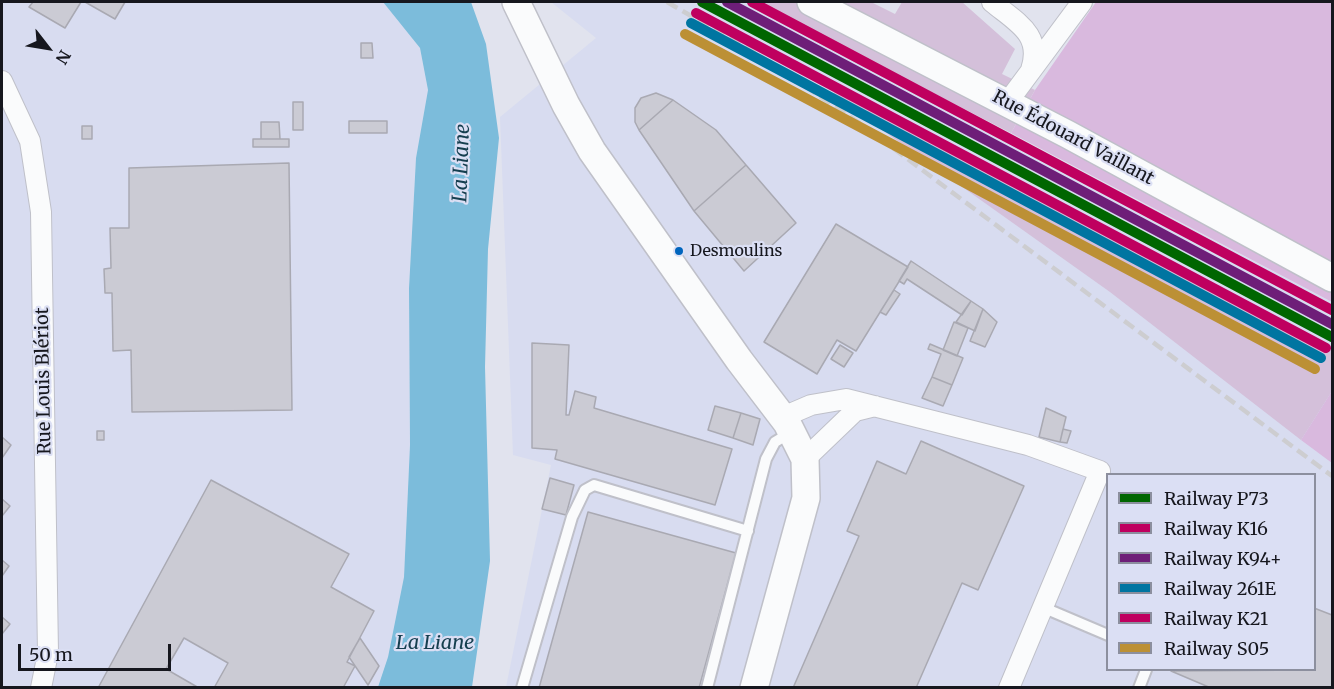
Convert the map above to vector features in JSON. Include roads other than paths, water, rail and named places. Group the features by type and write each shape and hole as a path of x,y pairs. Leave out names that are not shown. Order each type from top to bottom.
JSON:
{"street":[{"path":"516,2 566,105 603,168 787,424 805,459 806,498 755,684"},
{"name":"Rue Édouard Vaillant","path":"811,2 1007,103 1332,278"},
{"path":"992,2 1031,37 1035,55 1031,71"},
{"path":"1007,103 1082,2"},
{"name":"Rue Louis Blériot","path":"2,81 30,141 41,212 48,653 41,687"},
{"path":"787,424 811,405 840,399 1028,445 1104,473 1042,607 1009,687"},
{"path":"805,459 855,411 875,406"}],"lane":[{"path":"707,687 766,459 787,424"},
{"path":"522,687 572,516 585,490 594,484 748,531"},
{"path":"1042,607 1106,635"},
{"path":"1139,687 1145,671"}],"water":[{"name":"La Liane","path":"383,2 471,2 486,44 499,138 488,249 485,367 490,561 472,687 378,687 388,657 404,577 410,445 409,288 416,158 428,90 420,48"}],"railway":[{"path":"667,2 762,57 862,125 1332,476"}],"rail line":[{"name":"P73","path":"702,2 1332,337"},
{"name":"K94+","path":"727,2 1332,324"},
{"name":"K21","path":"752,2 1332,310"},
{"name":"K16","path":"696,13 1326,348"},
{"name":"261E","path":"691,23 1321,358"},
{"name":"S05","path":"685,34 1315,369"}],"place":[{"name":"Desmoulins","path":"679,251"}]}
